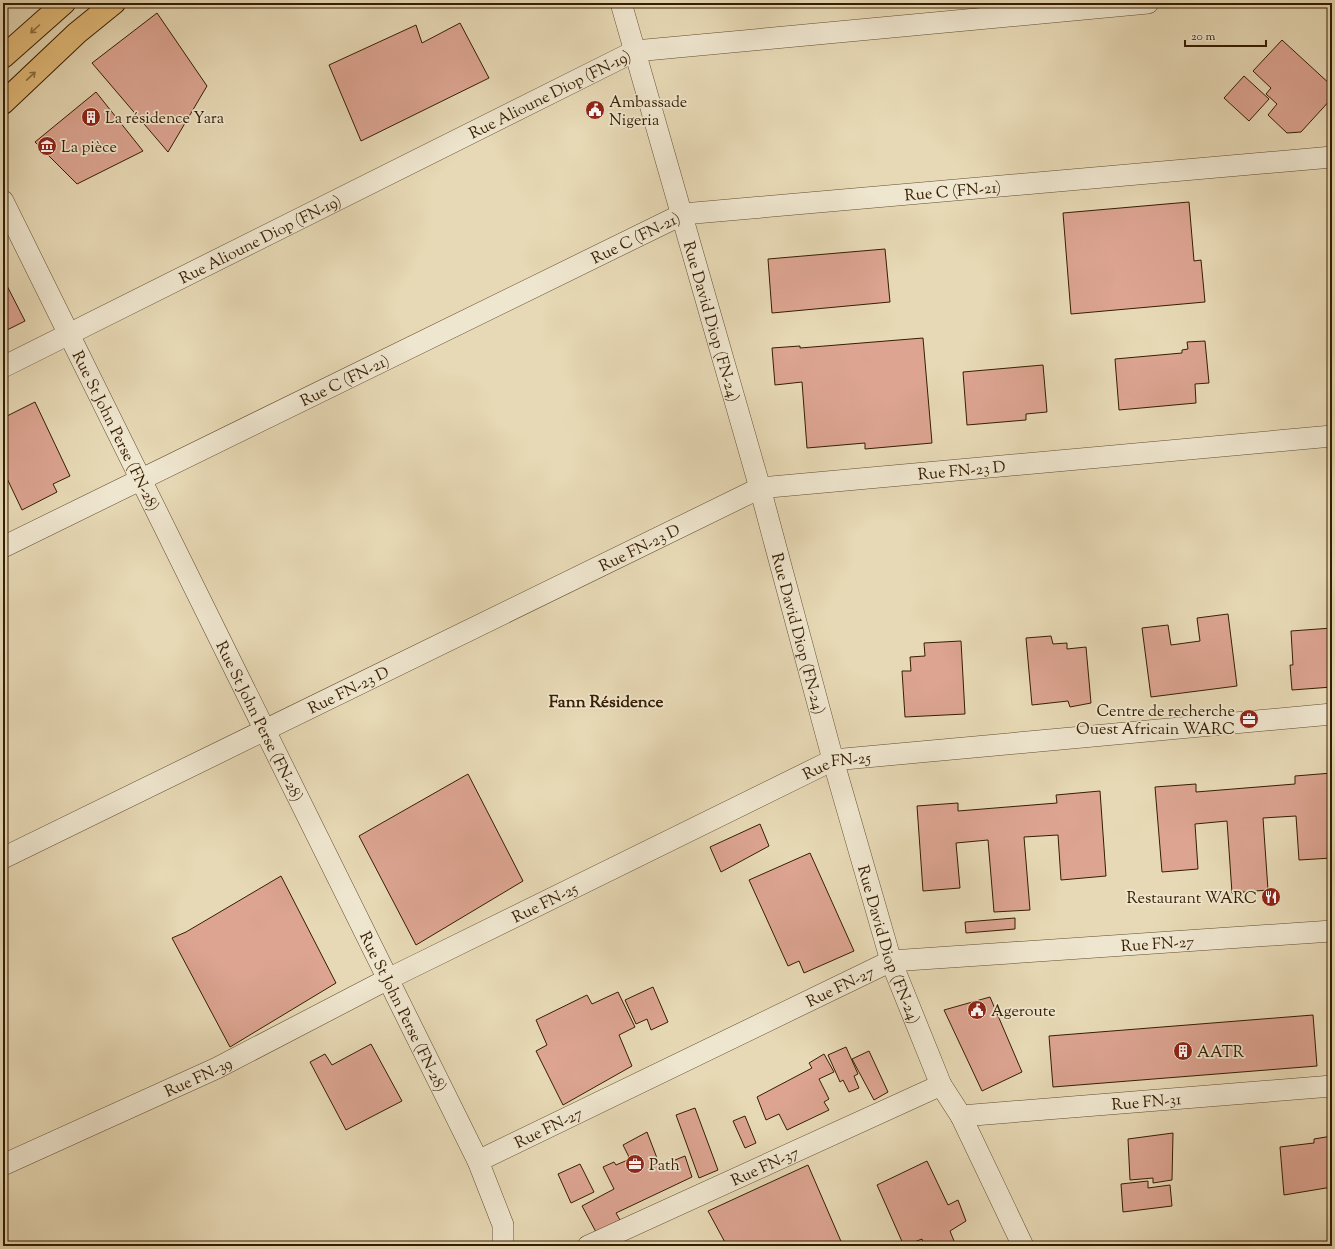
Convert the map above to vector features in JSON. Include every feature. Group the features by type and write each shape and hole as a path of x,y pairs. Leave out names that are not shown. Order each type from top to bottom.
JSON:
{"highway":[{"path":"3,57 64,3"},
{"path":"3,103 77,33 114,3"}],"street":[{"name":"Rue David Diop (FN-24)","path":"621,3 683,214 760,488 833,760 891,961 941,1085 961,1116 1023,1246"},
{"name":"Rue Alioune Diop (FN-19)","path":"3,367 634,51 1148,3"},
{"name":"Rue C (FN-21)","path":"3,547 683,214 1332,157"},
{"name":"Rue St John Perse (FN-28)","path":"3,201 142,479 478,1161 503,1225 503,1246"},
{"name":"Rue FN-23 D","path":"3,858 265,728 760,488 1332,436"},
{"name":"Rue FN-25","path":"388,978 833,760 1332,714"},
{"name":"Rue FN-27","path":"478,1161 891,961 1332,931"},
{"name":"Rue FN-39","path":"3,1165 216,1068 388,978"},
{"name":"Rue FN-37","path":"588,1246 941,1085"},
{"name":"Rue FN-31","path":"961,1116 1332,1086"}],"building":[{"path":"157,13 207,86 168,152 92,63"},
{"path":"460,23 489,78 361,141 329,65 416,25 422,43"},
{"path":"1282,40 1332,86 1332,98 1301,132 1287,133 1268,115 1277,104 1266,94 1271,88 1253,71"},
{"path":"1244,76 1269,99 1249,121 1224,98"},
{"name":"La résidence Yara","path":"96,92 143,151 77,184 35,142"},
{"path":"1189,202 1194,261 1201,260 1205,302 1071,314 1063,213"},
{"path":"885,249 890,302 772,313 768,259"},
{"path":"3,278 25,321 3,332"},
{"path":"923,338 932,443 865,449 865,443 807,448 802,382 775,385 772,348 800,346 800,348"},
{"path":"1205,341 1209,383 1195,384 1196,403 1119,410 1115,359 1182,353 1182,350 1188,349 1187,342"},
{"path":"1043,365 1047,412 1026,414 1026,420 967,425 963,372"},
{"path":"35,402 70,476 53,484 57,492 22,510 3,470 3,418"},
{"path":"1228,614 1237,686 1151,697 1142,628 1168,625 1171,645 1200,641 1197,618"},
{"path":"1332,628 1332,687 1292,690 1290,665 1293,665 1291,631"},
{"path":"1051,636 1053,644 1067,643 1067,649 1086,647 1091,703 1070,707 1068,701 1032,705 1026,638"},
{"path":"961,641 965,714 905,717 902,671 911,671 910,657 925,656 924,643"},
{"path":"1332,773 1332,858 1299,860 1296,816 1263,818 1268,890 1232,893 1227,821 1195,824 1198,869 1162,872 1155,787 1196,784 1196,792 1295,784 1295,776"},
{"path":"468,774 523,881 416,945 359,836"},
{"path":"1100,791 1106,876 1061,880 1058,835 1024,837 1030,910 994,912 988,840 956,843 960,888 923,891 917,806 958,803 958,811 1057,803 1056,795"},
{"path":"760,824 769,846 721,872 710,847"},
{"path":"810,853 854,951 804,973 799,961 788,966 749,880"},
{"path":"281,876 336,983 230,1047 172,938 186,932"},
{"path":"1015,918 1015,929 966,933 965,922"},
{"path":"653,987 668,1022 651,1030 647,1019 636,1024 625,1000"},
{"path":"618,992 635,1027 619,1035 632,1066 563,1105 536,1051 547,1045 536,1020 587,995 592,1004"},
{"path":"990,997 1022,1072 982,1091 944,1010"},
{"name":"AATR","path":"1313,1015 1317,1066 1053,1087 1049,1036"},
{"path":"371,1044 402,1101 346,1130 310,1062 325,1054 332,1065"},
{"path":"846,1047 858,1074 854,1076 859,1088 849,1092 843,1080 840,1082 828,1055"},
{"path":"869,1051 888,1092 874,1100 852,1059"},
{"path":"824,1054 834,1072 819,1079 829,1099 824,1102 829,1110 787,1130 779,1114 766,1120 757,1097 812,1068 809,1063"},
{"path":"695,1108 718,1170 699,1178 676,1115"},
{"path":"745,1116 756,1143 745,1148 733,1121"},
{"path":"647,1132 660,1166 685,1156 692,1177 616,1213 620,1220 596,1232 582,1206 614,1189 603,1167 614,1162 616,1165 630,1159 623,1145"},
{"path":"1173,1133 1172,1180 1153,1183 1153,1178 1130,1180 1128,1139"},
{"path":"1332,1136 1332,1187 1284,1195 1280,1147 1314,1143 1314,1139"},
{"path":"927,1161 948,1205 958,1200 966,1221 950,1231 956,1246 925,1246 922,1239 904,1246 877,1185"},
{"path":"580,1164 594,1192 571,1203 558,1174"},
{"path":"808,1165 843,1246 727,1246 708,1211"},
{"path":"1148,1181 1148,1188 1170,1185 1172,1206 1123,1212 1121,1184"}],"place":[{"name":"Ambassade Nigeria","path":"595,110"},
{"name":"La résidence Yara","path":"91,117"},
{"name":"La pièce","path":"47,146"},
{"name":"Centre de recherche Ouest Africain WARC","path":"1249,719"},
{"name":"Restaurant WARC","path":"1271,897"},
{"name":"Ageroute","path":"977,1010"},
{"name":"AATR","path":"1183,1051"},
{"name":"Path","path":"635,1164"}],"district":[{"name":"Fann Résidence","path":"606,701"}]}
